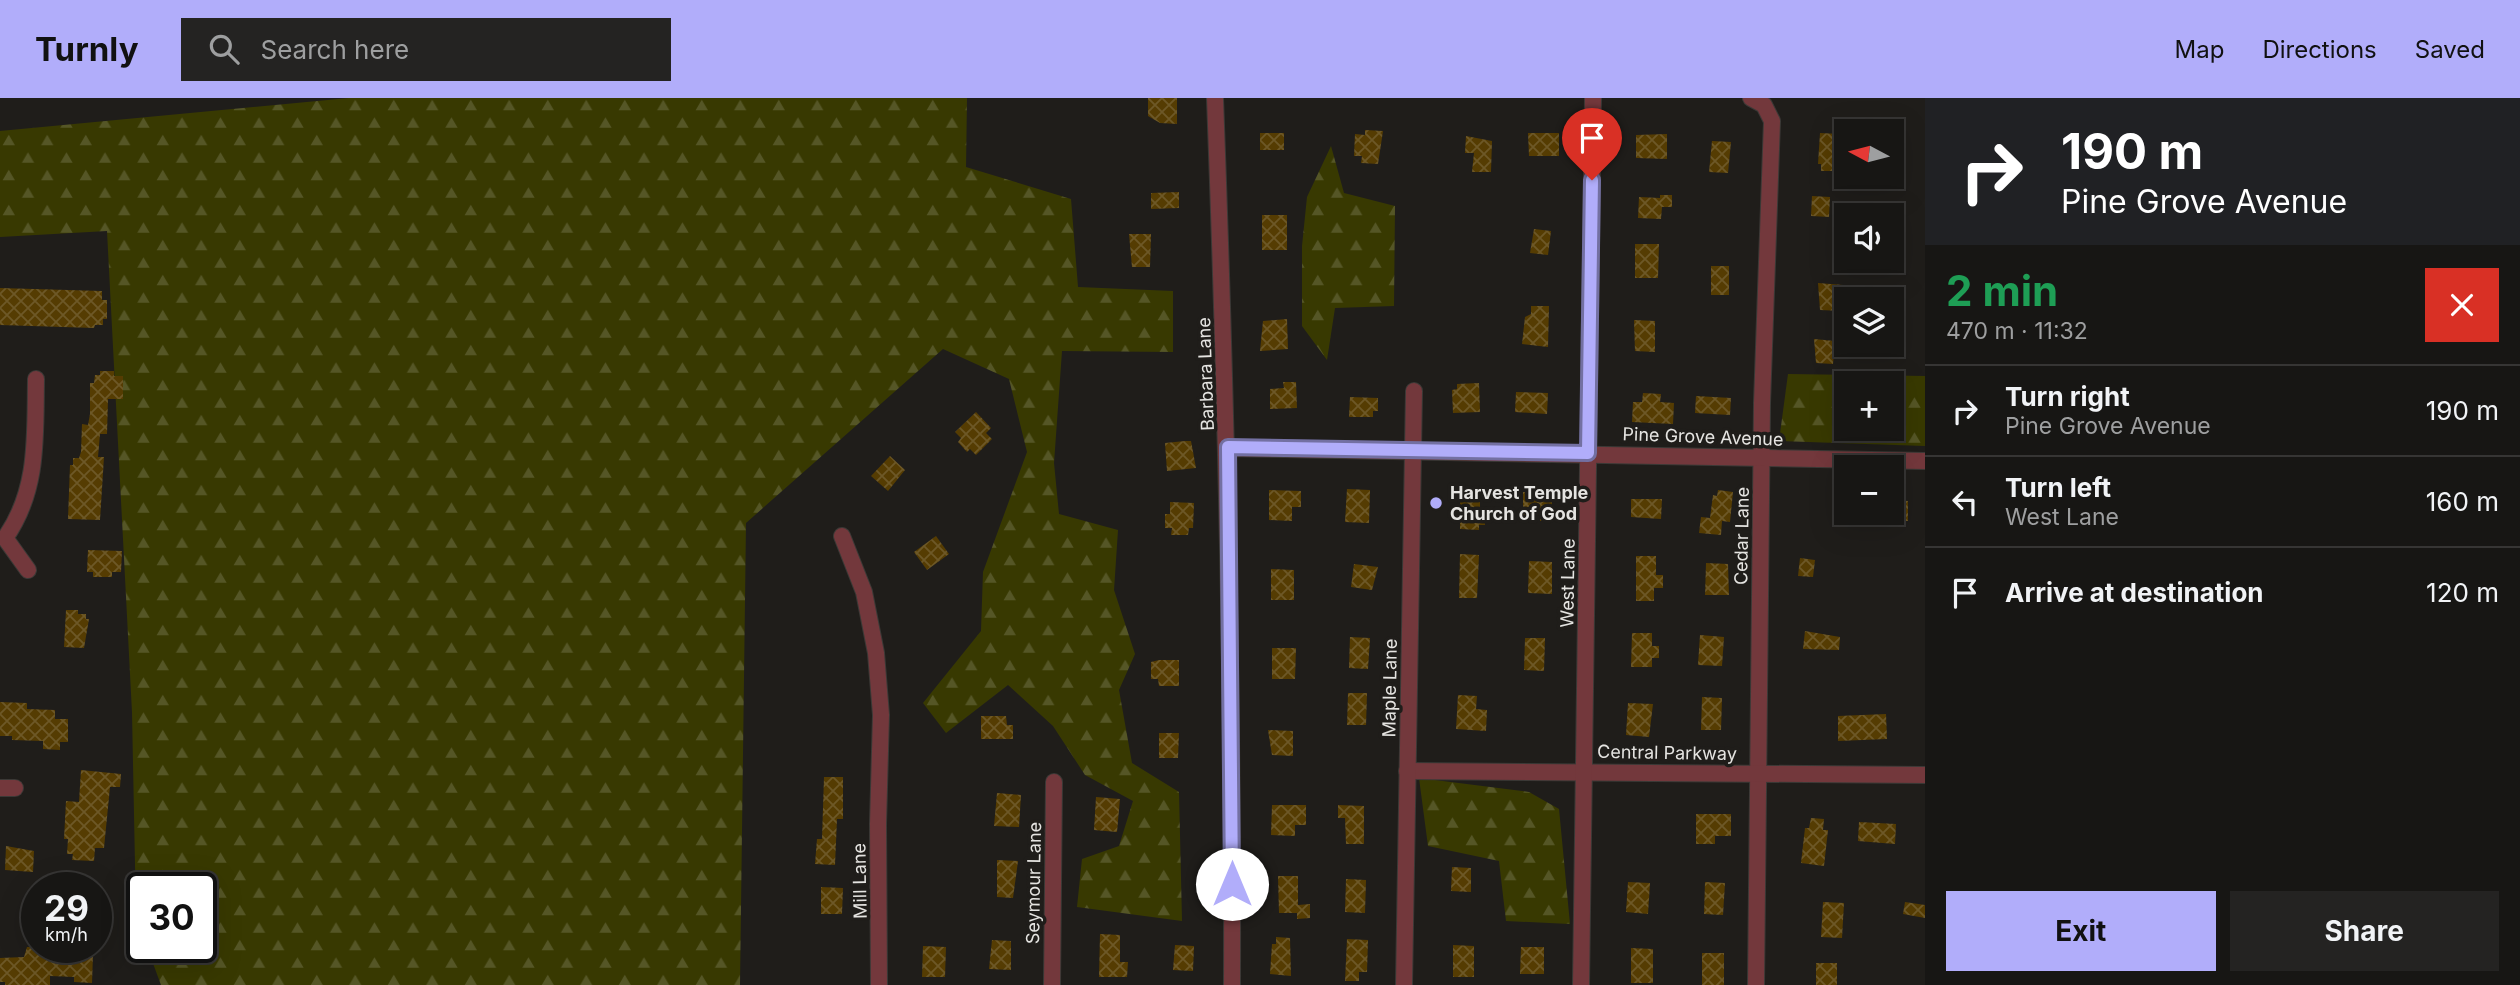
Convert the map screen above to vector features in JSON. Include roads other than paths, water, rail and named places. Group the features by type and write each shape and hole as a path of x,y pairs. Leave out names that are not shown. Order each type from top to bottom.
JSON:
{"street":[{"name":"Barbara Lane","path":"1216,98 1228,447 1233,783 1232,985"},
{"name":"West Lane","path":"1581,985 1594,98"},
{"name":"Cedar Lane","path":"1751,98 1764,105 1772,121 1762,458 1756,985"},
{"path":"28,570 2,540 22,510 32,483 36,379"},
{"name":"Maple Lane","path":"1404,985 1414,391"},
{"name":"Pine Grove Avenue","path":"1228,447 1925,461"},
{"name":"Mill Lane","path":"842,536 864,592 876,653 881,715 878,776 879,985"},
{"name":"Central Parkway","path":"1407,771 1925,775"},
{"name":"Seymour Lane","path":"1052,985 1054,782"}],"place":[{"name":"Harvest Temple Church of God","path":"1436,503"}]}
